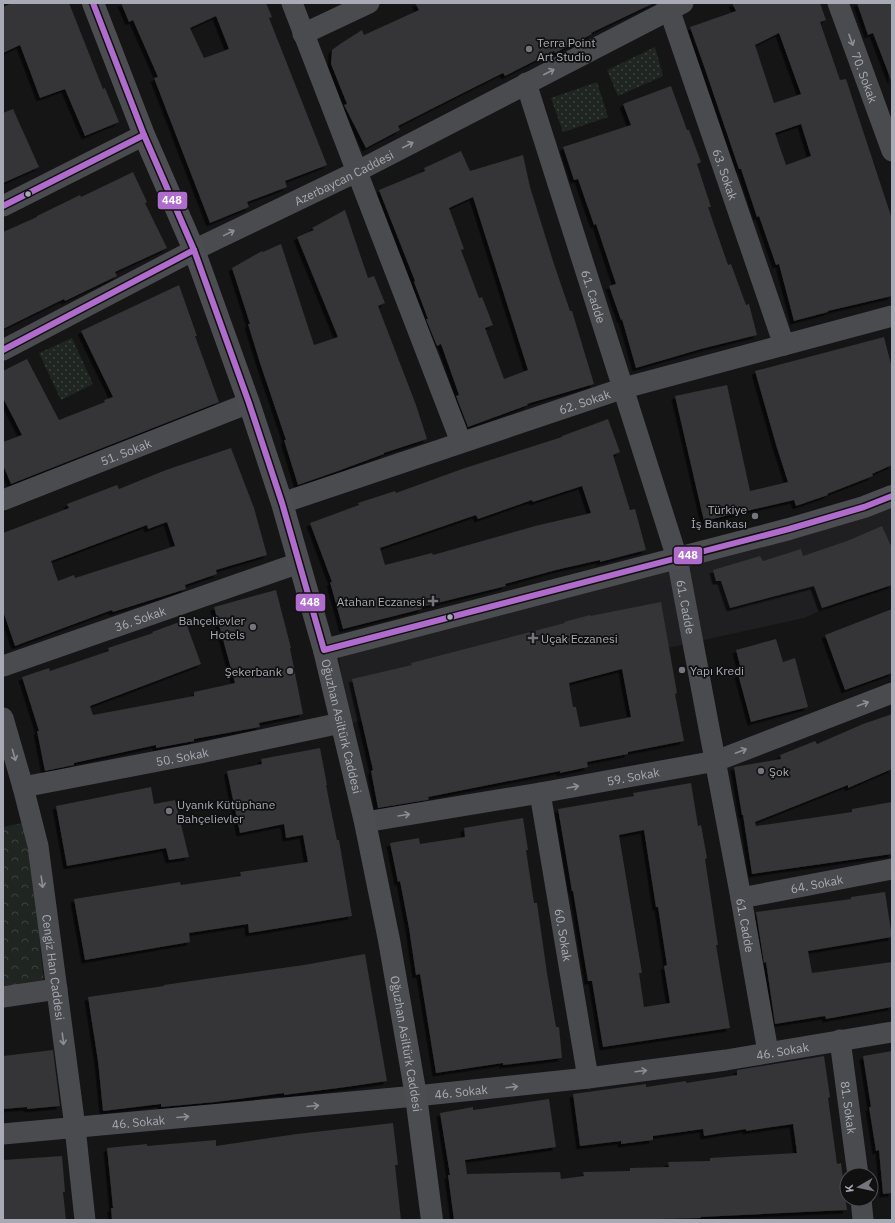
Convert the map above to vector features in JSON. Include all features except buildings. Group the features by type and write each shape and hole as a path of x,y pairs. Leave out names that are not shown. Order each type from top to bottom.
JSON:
{"main road":[{"name":"Oğuzhan Asiltürk Caddesi","path":"92,3 144,135 194,250 249,403 300,563 324,650 365,822 389,940 416,1096 432,1220"},
{"path":"324,650 864,508 892,496"}],"street":[{"path":"292,3 461,442"},
{"path":"303,34 369,3"},
{"name":"70. Sokak","path":"838,3 891,143"},
{"name":"Azerbaycan Caddesi","path":"3,350 194,250 356,172 673,5"},
{"name":"63. Sokak","path":"673,5 784,345"},
{"name":"61. Cadde","path":"526,83 677,558 716,761 768,1052"},
{"path":"3,206 144,135"},
{"name":"62. Sokak","path":"282,503 624,388 892,316"},
{"name":"51. Sokak","path":"3,500 249,403"},
{"name":"36. Sokak","path":"3,666 300,563"},
{"name":"59. Sokak","path":"365,822 540,793 716,761 892,693"},
{"name":"Cengiz Han Caddesi","path":"3,718 38,846 75,1127 85,1220"},
{"name":"50. Sokak","path":"23,787 200,753 341,723"},
{"name":"60. Sokak","path":"540,793 588,1078"},
{"name":"64. Sokak","path":"741,898 892,869"},
{"path":"3,997 57,989"},
{"name":"46. Sokak","path":"3,1134 416,1096 588,1078 726,1060 892,1032"},
{"name":"81. Sokak","path":"840,1040 857,1167"},
{"path":"862,1207 863,1220"}],"shaded area":[{"path":"892,491 892,579 804,618 681,645 352,723 341,673 338,647"}],"green space":[{"path":"655,47 663,76 618,96 607,70"},
{"path":"597,82 608,117 563,132 551,98"},
{"path":"72,338 93,384 61,400 39,353"},
{"path":"22,823 32,869 44,983 3,986 3,827"}],"transit line":[{"name":"448","path":"93,3 144,135 194,250 249,403 282,503 324,650 789,529 864,507 892,496"},
{"name":"448","path":"3,206 144,135"},
{"name":"448","path":"3,350 194,250"}],"place":[{"name":"Terra Point Art Studio","path":"529,49"},
{"name":"Türkiye İş Bankası","path":"755,516"},
{"name":"Atahan Eczanesi","path":"433,601"},
{"name":"Bahçelievler Hotels","path":"253,627"},
{"name":"Uçak Eczanesi","path":"533,638"},
{"name":"Yapı Kredi","path":"682,670"},
{"name":"Şekerbank","path":"290,671"},
{"name":"Şok","path":"761,771"},
{"name":"Uyanık Kütüphane Bahçelievler","path":"169,811"}]}
